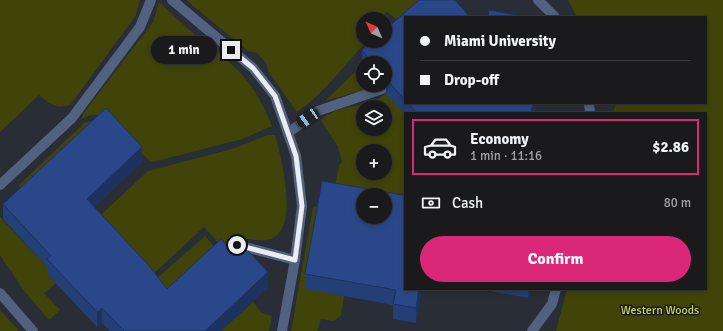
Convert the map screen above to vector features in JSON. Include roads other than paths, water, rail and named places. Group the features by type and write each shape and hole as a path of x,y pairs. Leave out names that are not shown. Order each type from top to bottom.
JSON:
{"street":[{"path":"0,185 72,118 140,27 151,0"},
{"path":"172,0 253,68 275,96 296,156 302,206 295,260 282,331"},
{"path":"538,0 554,16"},
{"path":"288,133 318,111 373,92"},
{"path":"237,245 295,260"},
{"path":"532,331 552,304 556,290"},
{"path":"0,293 33,331"}],"park label":[{"name":"Western Woods","path":"660,310"}]}
